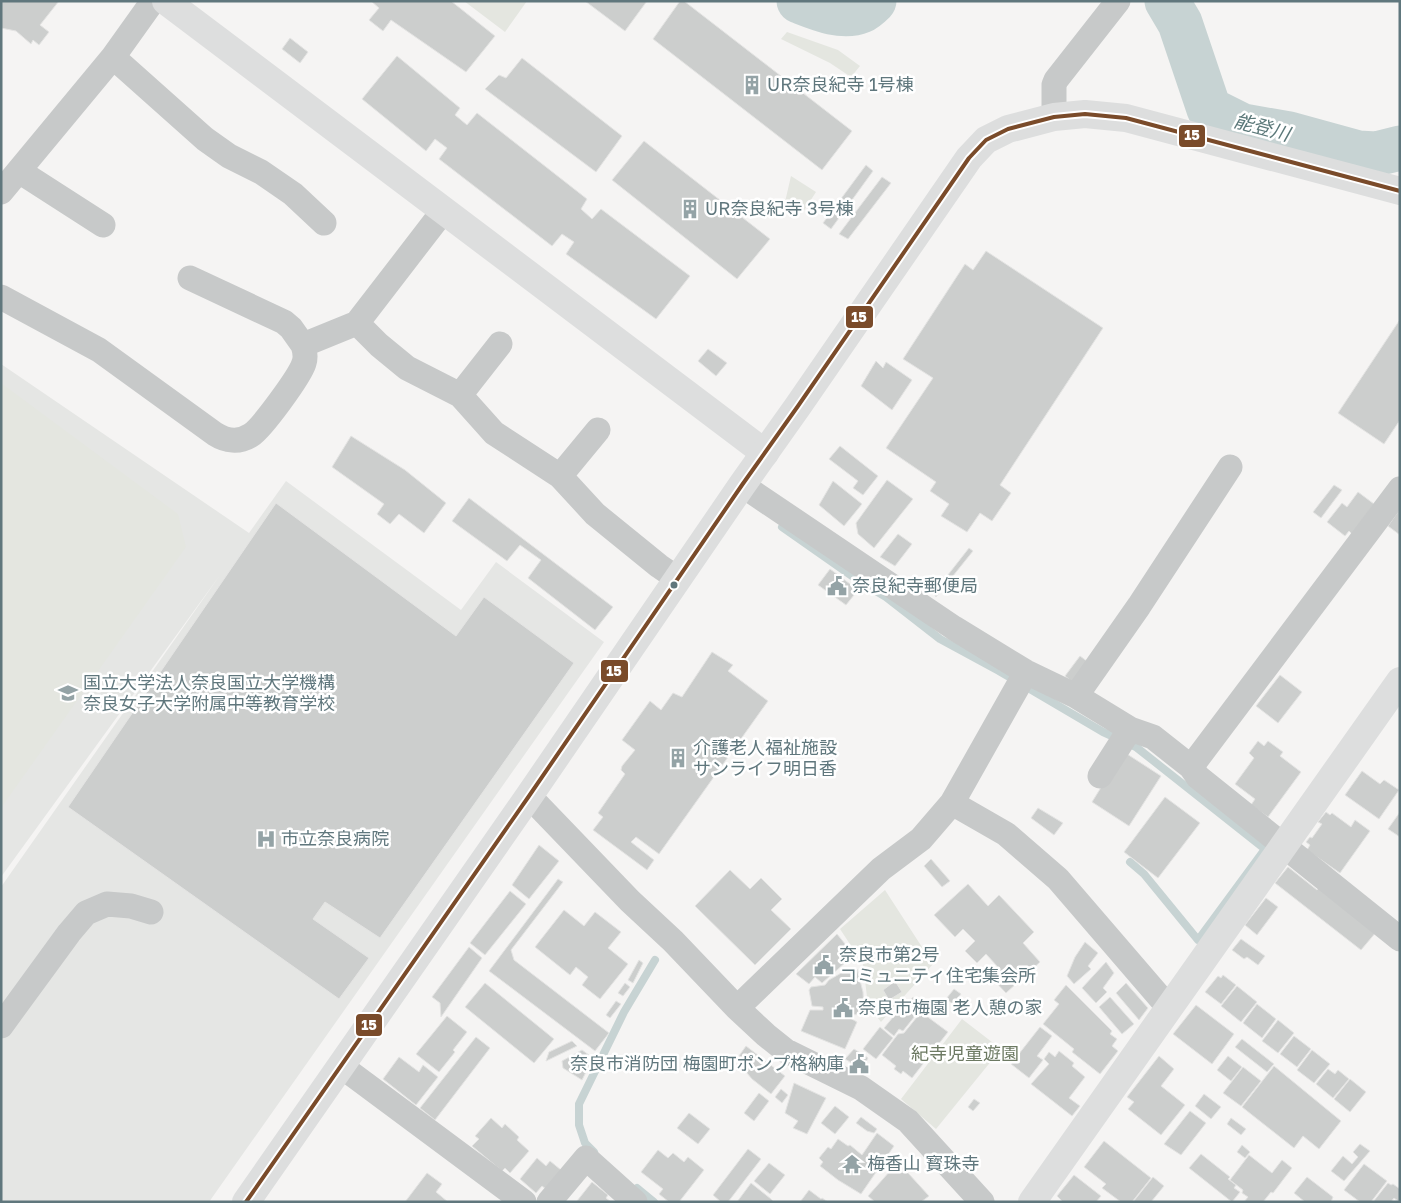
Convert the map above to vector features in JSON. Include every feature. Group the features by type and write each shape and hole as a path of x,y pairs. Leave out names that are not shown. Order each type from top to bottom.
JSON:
{"main road":[{"path":"166,1 765,453"},
{"path":"246,1202 529,796 969,158 986,140 1008,129 1054,117 1085,114 1126,118 1400,191"},
{"path":"1032,1202 1400,681"}],"street":[{"path":"1,192 113,57 153,1"},
{"path":"1054,117 1054,85 1056,80 1118,1"},
{"path":"113,57 205,139 229,156 261,172 293,194 324,223"},
{"path":"19,171 103,225"},
{"path":"303,344 357,323 444,210"},
{"path":"1,297 99,350 225,440 237,440 250,435 262,424 301,370 305,357 303,344 284,322 190,278"},
{"path":"357,323 379,345 407,368 460,395 494,433 560,476 595,514 678,579"},
{"path":"460,395 500,344"},
{"path":"560,476 598,430"},
{"path":"1076,696 1139,606 1230,467"},
{"path":"742,485 954,628 1026,672 1076,696 1130,729 1153,737 1191,767 1198,777 1282,846 1400,939"},
{"path":"1191,767 1400,488"},
{"path":"737,1008 881,869 921,839 952,803 1026,672"},
{"path":"1100,776 1130,729"},
{"path":"529,796 565,835 737,1008 786,1051 861,1088 908,1121 982,1202"},
{"path":"952,803 1006,834 1058,879 1169,1008"},
{"path":"7,1031 69,933 86,913 108,904 131,906 151,912"},
{"path":"341,1066 524,1202"},
{"path":"549,1202 586,1158 635,1202"}],"shaded area":[{"path":"1,364 249,533 286,481 461,610 496,562 604,642 209,1202 1,1202 1,887 220,575 1,877"}],"green space":[{"path":"464,1 527,1 505,32"},
{"path":"787,32 838,50 860,66 851,77 830,63 781,39"},
{"path":"791,176 816,192 803,212 785,202"},
{"name":"国立大学法人奈良国立大学機構 奈良女子大学附属中等教育学校","path":"1,383 178,514 186,547 1,808"},
{"path":"885,890 933,964 881,1022 868,1005 863,964 840,929"},
{"name":"紀寺児童遊園","path":"962,1019 1001,1049 936,1129 901,1099"}],"building":[{"path":"1,1 59,1 40,25 49,32 39,45 33,40 31,44 16,31 1,28"},
{"path":"371,1 451,1 495,36 466,72 391,20 383,31 369,20 379,8"},
{"path":"585,1 647,1 625,31"},
{"name":"UR奈良紀寺 1号棟","path":"680,1 684,1 852,131 822,170 653,39"},
{"path":"290,38 308,52 300,63 282,49"},
{"path":"397,56 460,108 455,115 467,125 477,113 587,199 581,209 592,219 601,209 690,276 656,319 566,254 574,242 562,234 552,246 439,159 447,148 435,139 426,151 362,99"},
{"path":"522,58 622,136 596,172 485,89 499,75 506,78"},
{"name":"UR奈良紀寺 3号棟","path":"644,141 770,239 737,279 612,180"},
{"path":"866,165 873,171 831,229 823,223"},
{"path":"882,177 891,183 848,239 839,234"},
{"path":"986,251 1103,328 1000,485 1011,493 992,521 980,513 967,532 941,516 949,504 930,491 936,482 886,448 933,378 903,359 965,264 973,270"},
{"path":"1399,321 1400,420 1384,444 1338,413"},
{"path":"708,349 727,363 716,376 698,361"},
{"path":"876,361 883,368 886,362 912,380 892,410 861,386"},
{"path":"351,436 405,470 446,503 424,533 399,514 390,524 377,514 384,504 332,467"},
{"path":"840,446 878,476 863,495 853,488 858,481 829,459"},
{"path":"887,480 913,499 874,548 858,534 856,523"},
{"path":"833,481 862,504 844,526 819,505"},
{"path":"1334,485 1342,490 1321,518 1313,512"},
{"path":"1358,492 1374,504 1352,534 1349,531 1345,536 1327,522 1342,503 1347,507"},
{"path":"469,498 613,607 595,630 528,578 541,560 520,545 507,561 452,521"},
{"path":"276,503 456,636 484,597 574,663 380,938 325,902 313,919 369,958 339,999 68,807"},
{"path":"1400,509 1400,535 1388,526"},
{"path":"898,534 912,544 895,566 880,557"},
{"path":"969,548 973,551 936,597 933,594"},
{"path":"830,569 858,590 846,605 818,585"},
{"name":"介護老人福祉施設 サンライフ明日香","path":"712,652 733,665 728,671 768,701 659,854 636,837 631,842 654,860 647,870 593,830 603,817 598,813 625,774 621,770 622,766 635,750 622,740 650,701 661,710 673,693 682,697"},
{"path":"1080,656 1092,665 1076,685 1065,676"},
{"path":"1280,675 1302,692 1278,723 1256,706"},
{"path":"1258,741 1264,746 1268,741 1283,752 1280,756 1301,772 1268,817 1251,805 1255,799 1235,784 1254,758 1249,753"},
{"path":"1127,754 1161,776 1129,826 1092,802 1113,768"},
{"path":"1362,771 1380,784 1384,780 1399,790 1379,819 1345,795"},
{"path":"1165,797 1200,823 1158,878 1124,852"},
{"path":"1038,808 1063,823 1054,835 1031,818"},
{"path":"1326,812 1330,815 1332,813 1351,827 1355,820 1370,831 1340,873 1307,850 1310,845 1306,842 1310,837 1312,838 1322,824 1318,822"},
{"path":"1400,812 1400,837 1388,829"},
{"path":"539,845 559,861 529,899 512,885"},
{"path":"931,859 950,881 942,887 924,866"},
{"path":"1288,867 1317,890 1319,888 1377,931 1361,950 1275,883"},
{"path":"730,870 750,889 761,878 782,899 771,910 791,929 755,965 695,906"},
{"path":"558,879 563,882 511,950 514,960 609,1033 595,1051 489,971"},
{"path":"968,884 988,906 999,895 1034,932 1023,943 1040,962 1006,993 988,974 997,966 986,954 977,963 965,951 975,941 963,929 955,937 934,915"},
{"path":"510,891 526,904 485,955 470,943"},
{"path":"1266,898 1278,907 1257,935 1245,925"},
{"path":"564,910 584,926 595,912 621,932 608,948 628,964 600,999 582,985 588,977 576,967 570,975 535,947"},
{"name":"奈良市第2号 コミュニティ住宅集会所","path":"837,934 854,955 822,983 815,977 809,984 796,974"},
{"path":"1241,939 1265,956 1258,965 1247,957 1244,959 1232,950"},
{"path":"1085,942 1098,953 1088,966 1091,969 1074,984 1067,976 1075,957"},
{"path":"469,947 482,958 441,1017 440,1003 432,997"},
{"path":"639,960 643,963 633,983 628,980"},
{"path":"1106,962 1114,973 1103,988 1107,992 1096,1003 1082,988"},
{"name":"奈良市梅園 老人憩の家","path":"857,969 863,992 864,1014 851,1015 850,1018 857,1022 845,1049 801,1031 810,1010 823,1010 823,1007 812,1006 809,990 811,987 825,985 829,980 843,972"},
{"path":"1223,975 1236,985 1221,1004 1205,992 1218,976 1221,978"},
{"path":"895,981 902,992 889,1000 883,990"},
{"path":"485,983 554,1039 534,1063 465,1007"},
{"path":"625,983 630,987 623,996 618,993"},
{"path":"1126,983 1148,1008 1139,1020 1116,993"},
{"path":"1066,985 1112,1031 1110,1034 1117,1039 1112,1046 1118,1051 1100,1074 1072,1052 1074,1049 1043,1024 1059,1004 1054,1000"},
{"path":"1237,986 1257,1002 1241,1022 1221,1006"},
{"path":"954,989 961,994 953,1004 946,999"},
{"path":"913,997 923,1006 903,1031 899,1029 894,1036 884,1028 908,999 910,1001"},
{"path":"1110,997 1134,1024 1122,1034 1099,1007"},
{"path":"616,1001 621,1004 610,1018 606,1015"},
{"path":"1257,1004 1276,1019 1262,1038 1243,1023"},
{"path":"1196,1005 1234,1034 1212,1064 1173,1034"},
{"path":"921,1012 948,1032 912,1078 903,1071 901,1074 894,1069 896,1066 882,1055 898,1034 904,1033"},
{"path":"447,1016 467,1032 453,1050 455,1052 439,1072 416,1054"},
{"path":"1278,1020 1294,1033 1278,1053 1262,1041"},
{"path":"880,1027 893,1038 876,1059 863,1049"},
{"path":"1040,1027 1052,1036 1037,1056 1043,1060 1029,1078 1011,1064"},
{"path":"1294,1036 1311,1049 1297,1067 1280,1054"},
{"path":"476,1037 490,1048 435,1120 420,1108"},
{"path":"1242,1039 1274,1064 1267,1072 1235,1047"},
{"path":"572,1041 577,1046 546,1061 549,1052"},
{"path":"746,1046 785,1076 771,1094 752,1079 736,1060"},
{"name":"奈良市消防団 梅園町ポンプ格納庫","path":"854,1049 868,1058 862,1069 845,1059"},
{"path":"582,1050 593,1058 582,1080 563,1068 562,1061"},
{"path":"1312,1050 1330,1064 1314,1083 1297,1070"},
{"path":"1059,1051 1074,1063 1072,1066 1085,1077 1069,1098 1080,1106 1072,1116 1031,1084 1049,1064 1044,1059 1049,1052 1055,1057"},
{"path":"1159,1056 1174,1069 1161,1086 1185,1105 1161,1135 1128,1109 1134,1102 1127,1097"},
{"path":"1228,1056 1242,1067 1231,1081 1217,1070"},
{"path":"399,1057 419,1072 423,1065 438,1077 416,1105 383,1079"},
{"path":"1274,1066 1341,1121 1319,1149 1303,1136 1294,1148 1242,1107"},
{"path":"1243,1067 1261,1081 1241,1106 1223,1093"},
{"path":"1328,1069 1335,1074 1338,1070 1349,1079 1333,1098 1316,1084"},
{"path":"1350,1079 1366,1092 1350,1112 1334,1099"},
{"path":"794,1083 826,1098 807,1134 793,1128 798,1121 785,1113"},
{"path":"781,1089 788,1095 782,1103 775,1097"},
{"path":"759,1093 769,1101 754,1121 744,1113"},
{"path":"1204,1094 1221,1107 1211,1119 1195,1106"},
{"path":"974,1099 980,1103 973,1111 968,1107"},
{"path":"835,1106 849,1117 835,1134 821,1123"},
{"path":"1190,1111 1206,1123 1181,1155 1164,1144"},
{"path":"689,1113 710,1129 698,1144 677,1128"},
{"path":"861,1117 877,1129 874,1133 867,1131 856,1123"},
{"path":"491,1118 502,1128 505,1124 519,1137 517,1140 529,1151 510,1173 505,1168 502,1171 472,1146 479,1139 475,1136"},
{"path":"1231,1118 1246,1129 1241,1135 1227,1124"},
{"name":"梅香山 寳珠寺","path":"877,1133 894,1146 861,1194 820,1166 823,1162 819,1158 828,1147 831,1149 838,1139 848,1146 850,1145 862,1155"},
{"path":"1104,1141 1151,1178 1132,1202 1121,1202 1102,1188 1106,1184 1084,1167"},
{"path":"1360,1144 1370,1151 1344,1181 1331,1171 1343,1156 1352,1164 1358,1157 1353,1152"},
{"path":"1242,1145 1250,1152 1245,1158 1237,1152"},
{"path":"748,1149 761,1159 728,1202 721,1202 713,1195"},
{"path":"658,1150 668,1158 673,1153 684,1162 688,1157 704,1170 679,1202 669,1202 659,1194 663,1189 641,1172"},
{"path":"1201,1154 1230,1177 1228,1179 1236,1185 1234,1188 1240,1192 1232,1202 1189,1168"},
{"path":"1249,1155 1272,1173 1282,1160 1292,1168 1273,1193 1271,1192 1263,1202 1244,1202 1248,1197 1242,1193 1243,1190 1230,1180"},
{"path":"537,1158 546,1166 550,1161 561,1170 546,1189 542,1186 536,1193 520,1179"},
{"path":"898,1162 929,1196 921,1202 875,1202 868,1196"},
{"path":"769,1163 785,1175 770,1194 754,1181"},
{"path":"1364,1164 1387,1181 1371,1202 1360,1202 1344,1190"},
{"path":"427,1173 442,1184 436,1192 448,1202 405,1202"},
{"path":"1074,1175 1101,1196 1096,1202 1063,1202 1057,1196"},
{"path":"1153,1177 1164,1186 1151,1202 1133,1202"},
{"path":"1307,1177 1333,1197 1331,1202 1305,1202 1294,1193"},
{"path":"592,1182 608,1195 606,1198 611,1202 577,1201"},
{"path":"751,1183 771,1199 774,1202 737,1202"},
{"path":"1388,1183 1400,1189 1400,1199 1398,1201 1394,1198 1391,1202 1373,1202"},
{"path":"809,1190 821,1199 828,1202 800,1202"}],"waterway":[{"name":"能登川","path":"799,1 830,12 846,14 861,11 874,1"},
{"name":"能登川","path":"1167,1 1180,23 1209,109 1243,126 1289,134 1358,153 1376,154 1400,148"},
{"path":"782,527 859,581 886,597 940,639 1103,732 1136,747 1265,849 1198,940 1144,874 1130,862"},
{"path":"594,1152 585,1143 579,1125 579,1104 624,1012 655,960"},
{"path":"637,1188 654,1202"}],"transit line":[{"name":"15","path":"246,1202 529,796 969,158 986,140 1008,129 1054,117 1085,114 1126,118 1400,191"}],"place":[{"name":"UR奈良紀寺 1号棟","path":"752,85"},
{"name":"UR奈良紀寺 3号棟","path":"690,209"},
{"name":"奈良紀寺郵便局","path":"837,586"},
{"name":"国立大学法人奈良国立大学機構 奈良女子大学附属中等教育学校","path":"68,693"},
{"name":"介護老人福祉施設 サンライフ明日香","path":"678,758"},
{"name":"市立奈良病院","path":"266,839"},
{"name":"奈良市第2号 コミュニティ住宅集会所","path":"824,965"},
{"name":"奈良市梅園 老人憩の家","path":"843,1008"},
{"name":"奈良市消防団 梅園町ポンプ格納庫","path":"859,1064"},
{"name":"梅香山 寳珠寺","path":"852,1164"}]}
